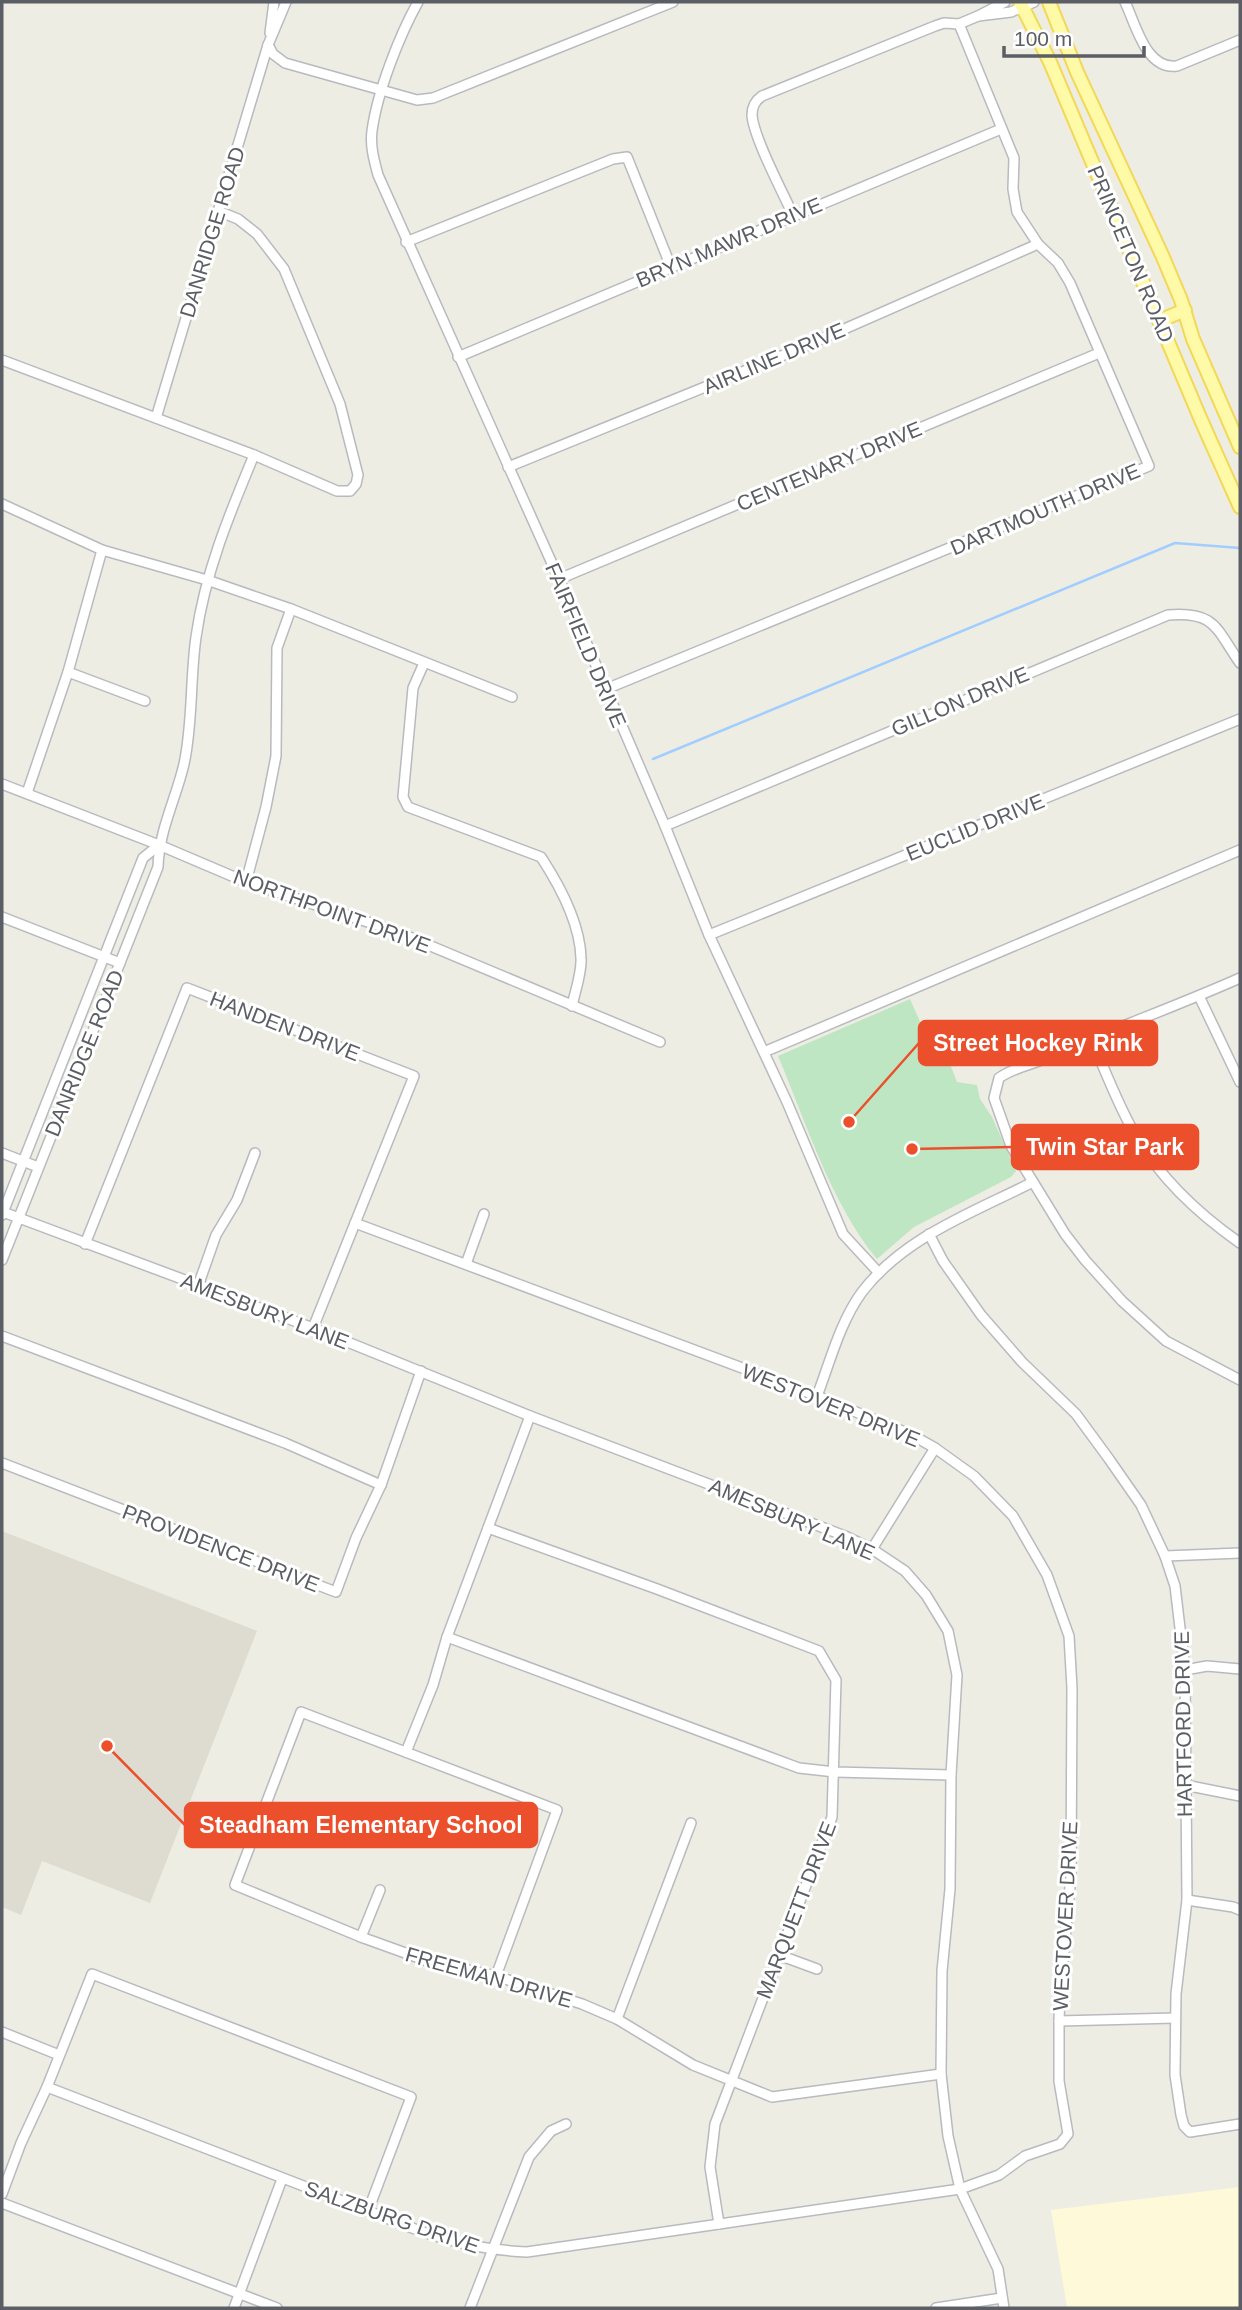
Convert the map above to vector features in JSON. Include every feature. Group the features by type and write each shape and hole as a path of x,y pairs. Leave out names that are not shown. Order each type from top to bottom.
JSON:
{"main road":[{"name":"PRINCETON ROAD","path":"1049,2 1077,72 1134,191 1185,310 1193,339 1240,447"},
{"name":"PRINCETON ROAD","path":"1026,4 1192,399 1240,506"},
{"path":"1159,321 1185,310"},
{"path":"1192,399 1214,389"}],"street":[{"name":"DANRIDGE ROAD","path":"268,45 274,2"},
{"name":"DANRIDGE ROAD","path":"156,418 268,45 286,2"},
{"name":"FAIRFIELD DRIVE","path":"418,2 407,22 382,90 372,131 372,150 378,175 559,579 709,934 843,1234 879,1273"},
{"path":"268,45 273,54 285,63 417,100 447,94 673,2"},
{"path":"793,215 753,123 753,106 757,100 935,26 944,23 959,24 1005,2"},
{"path":"1125,2 1150,55 1157,64 1166,68 1240,40"},
{"path":"978,16 1011,12 1026,4"},
{"name":"DARTMOUTH DRIVE","path":"606,688 1149,466 1070,283 1058,262 1038,244 1017,212 1013,189 1014,158 959,24"},
{"name":"BRYN MAWR DRIVE","path":"458,357 1001,129"},
{"path":"407,242 613,159 627,157 671,267"},
{"path":"2,360 254,455 337,491 350,491 356,484 358,475 340,404 284,269 257,234 239,219 218,211"},
{"name":"AIRLINE DRIVE","path":"508,467 801,348 1038,244"},
{"name":"CENTENARY DRIVE","path":"559,579 1099,354"},
{"name":"DANRIDGE ROAD","path":"2,1260 158,867 159,845 184,764 195,638 207,580 220,538 254,455"},
{"path":"2,504 102,550 207,580 291,608 512,697"},
{"path":"27,793 68,672 102,550"},
{"path":"246,882 267,807 276,756 277,648 291,608"},
{"name":"GILLON DRIVE","path":"665,825 1168,615 1196,615 1210,621 1240,663"},
{"path":"424,663 413,688 403,797 408,807 541,857 553,874 578,931 582,960 572,1006"},
{"path":"68,672 145,701"},
{"name":"EUCLID DRIVE","path":"709,934 1240,719"},
{"name":"NORTHPOINT DRIVE","path":"2,785 159,845 246,882 395,930 660,1042"},
{"name":"DANRIDGE ROAD","path":"3,1214 143,858 159,845"},
{"path":"764,1052 1240,850"},
{"path":"2,917 120,963"},
{"path":"1240,978 1035,1063 1010,1070 999,1078 994,1097 1011,1146 1084,1260 1122,1301 1166,1340 1240,1380"},
{"name":"HANDEN DRIVE","path":"85,1244 187,988 414,1076 355,1223"},
{"path":"1199,996 1240,1083"},
{"path":"1091,1038 1135,1135 1151,1159 1199,1212 1240,1243"},
{"path":"2,1153 38,1167"},
{"path":"198,1286 216,1234 237,1200 255,1153"},
{"path":"817,1396 846,1322 862,1293 879,1273 929,1234 1033,1182"},
{"name":"AMESBURY LANE","path":"3,1214 313,1328 530,1416 833,1531 872,1549 905,1571 926,1595 948,1632 957,1675 951,1776 950,1889 942,1971 941,2074 948,2136 960,2189 998,2269 1003,2303"},
{"path":"466,1264 484,1214"},
{"path":"313,1328 355,1223"},
{"name":"WESTOVER DRIVE","path":"355,1223 817,1396 912,1435 974,1476 1013,1516 1047,1575 1069,1636 1072,1688 1071,1876 1059,2021 1059,2081 1068,2134 1060,2144 1025,2156 999,2175 960,2189"},
{"name":"HARTFORD DRIVE","path":"929,1234 943,1261 981,1315 1022,1362 1076,1414 1090,1433 1141,1505 1165,1556 1180,1609 1185,1670 1187,1900 1175,2018 1175,2076 1184,2126 1190,2132 1240,2124"},
{"path":"2,1336 285,1443 381,1485"},
{"name":"PROVIDENCE DRIVE","path":"2,1463 336,1592 356,1538 381,1485 421,1371"},
{"path":"496,1976 557,1810 406,1752 433,1685 447,1637 530,1416"},
{"path":"872,1549 935,1448"},
{"name":"MARQUETT DRIVE","path":"488,1528 819,1651 836,1680 832,1817 715,2124 710,2167 719,2224"},
{"path":"1165,1556 1240,1553"},
{"path":"447,1637 799,1768 835,1772 951,1776"},
{"path":"1185,1670 1207,1666 1240,1669"},
{"name":"FREEMAN DRIVE","path":"406,1752 301,1712 235,1885 361,1937 433,1963 496,1976 582,2004 617,2019 693,2066 772,2097 941,2074"},
{"path":"1185,1785 1240,1796"},
{"path":"617,2019 691,1824"},
{"path":"361,1937 380,1890"},
{"path":"1187,1900 1240,1910"},
{"path":"779,1955 817,1969"},
{"path":"2,2194 93,1974 411,2097 368,2211"},
{"path":"1059,2021 1175,2018"},
{"path":"2,2032 59,2054"},
{"name":"SALZBURG DRIVE","path":"47,2087 368,2211 467,2246 491,2250 527,2252 960,2189"},
{"path":"470,2308 530,2157 551,2131 566,2124"},
{"path":"234,2308 282,2179"},
{"path":"2,2203 277,2308"},
{"path":"936,2308 1003,2303"}],"shaded area":[{"path":"2,1531 257,1631 150,1903 42,1861 21,1915 2,1907"},
{"path":"1240,2187 1240,2308 1067,2308 1051,2210"}],"green space":[{"path":"910,999 930,1044 941,1041 957,1082 977,1085 980,1099 992,1117 1016,1171 1011,1177 914,1227 877,1259 846,1213 833,1188 778,1056"}],"waterway":[{"path":"653,759 1175,543 1240,548"}],"place":[{"name":"Street Hockey Rink","path":"849,1122"},
{"name":"Twin Star Park","path":"912,1149"},
{"name":"Steadham Elementary School","path":"107,1746"}]}
